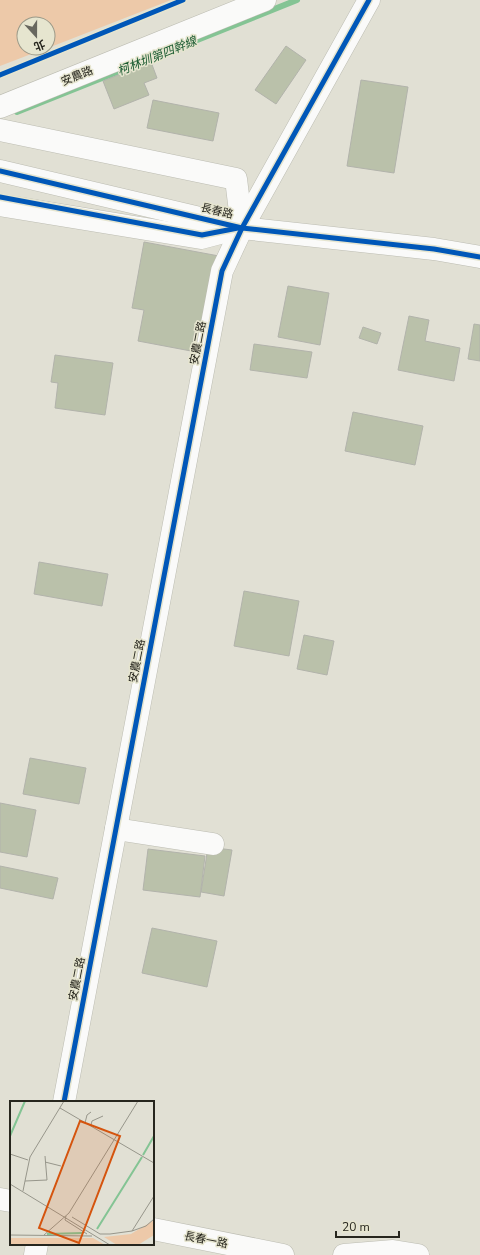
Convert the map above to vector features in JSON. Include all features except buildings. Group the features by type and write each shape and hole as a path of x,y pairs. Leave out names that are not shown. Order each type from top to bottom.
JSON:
{"street":[{"name":"安農路","path":"0,107 265,0"},
{"name":"安農二路","path":"64,1101 222,272 242,228 369,0"},
{"path":"0,130 236,179 242,228 201,238 0,205"},
{"name":"長春路","path":"0,171 242,228 434,249 480,256"},
{"path":"116,829 213,844"},
{"path":"0,1199 10,1201"},
{"name":"長春一路","path":"154,1229 283,1255"},
{"path":"35,1255 37,1245"},
{"path":"348,1255 393,1251 418,1255"}],"shaded area":[{"path":"0,0 171,0 56,45 56,16 16,16 16,56 26,56 0,66"}],"waterway":[{"name":"柯林圳第四幹線","path":"17,112 297,0"}],"cycle path":[{"path":"0,75 183,0"},
{"path":"64,1101 222,271 242,228 369,0"},
{"path":"0,171 242,228 434,249 480,257"},
{"path":"0,197 202,235 238,228"}]}
